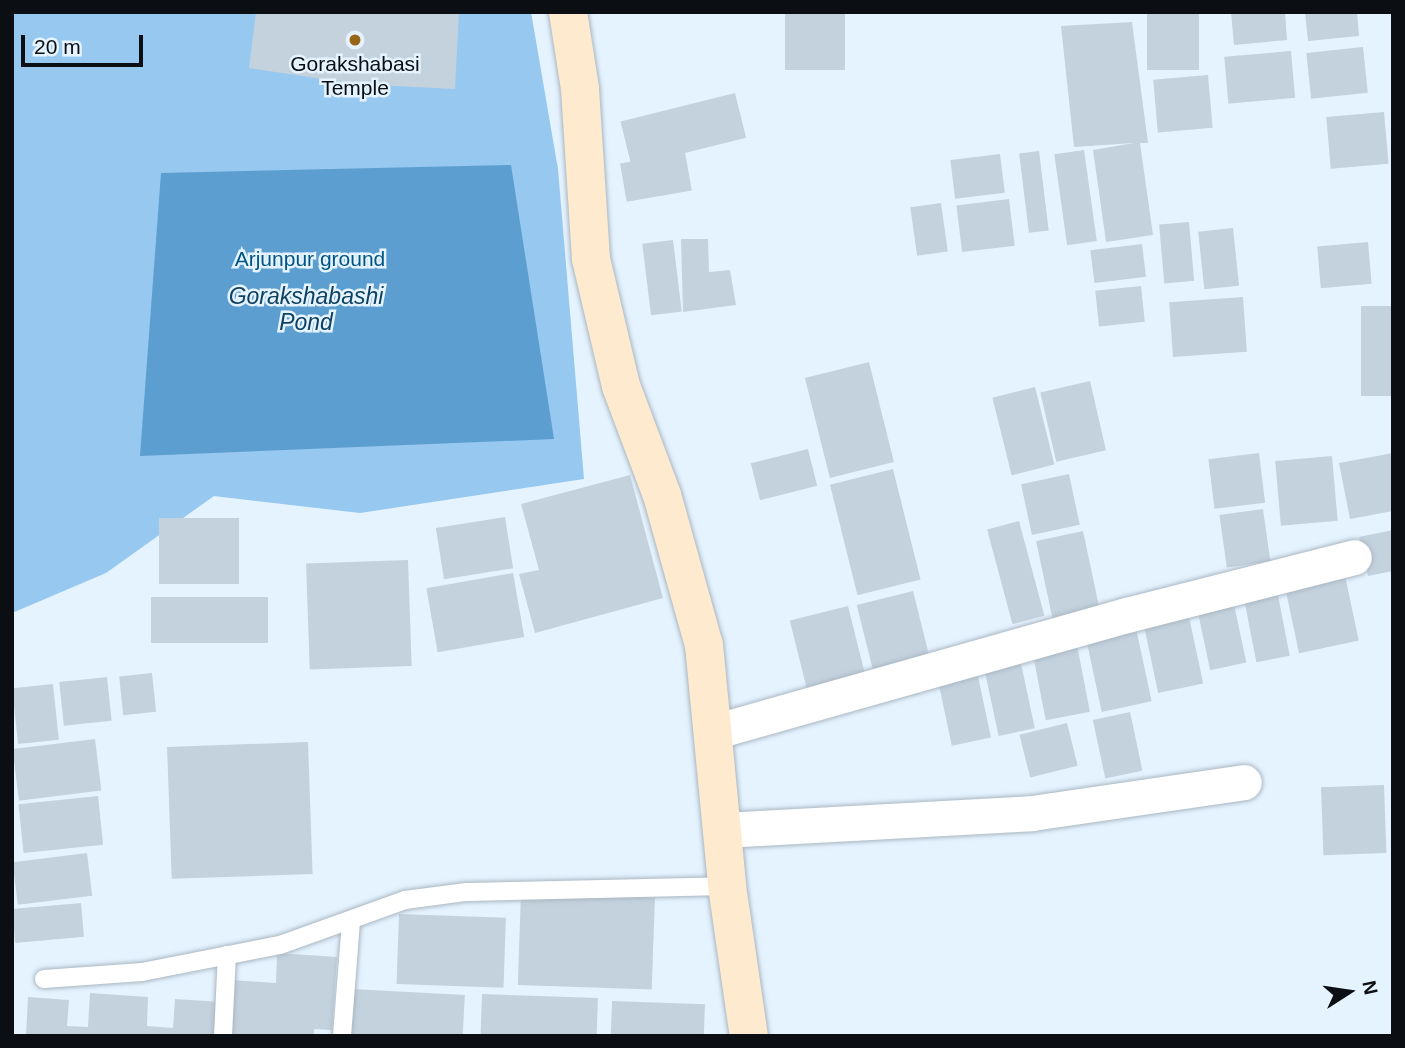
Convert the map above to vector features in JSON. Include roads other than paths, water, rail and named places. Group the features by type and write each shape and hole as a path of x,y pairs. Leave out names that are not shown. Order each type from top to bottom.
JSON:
{"street":[{"path":"568,12 580,89 591,259 621,386 662,495 704,645 727,886 749,1036"},
{"path":"713,732 1127,615 1354,557"},
{"path":"722,830 1032,813 1244,782"}],"lane":[{"path":"44,979 142,972 280,945 405,900 466,892 727,886"},
{"path":"342,1036 351,921"},
{"path":"223,1036 227,955"}],"water":[{"name":"Gorakshabashi Pond","path":"511,165 554,439 140,456 161,173"}],"place":[{"name":"Gorakshabasi Temple","path":"355,40"}],"park label":[{"name":"Arjunpur ground","path":"310,259"}]}
